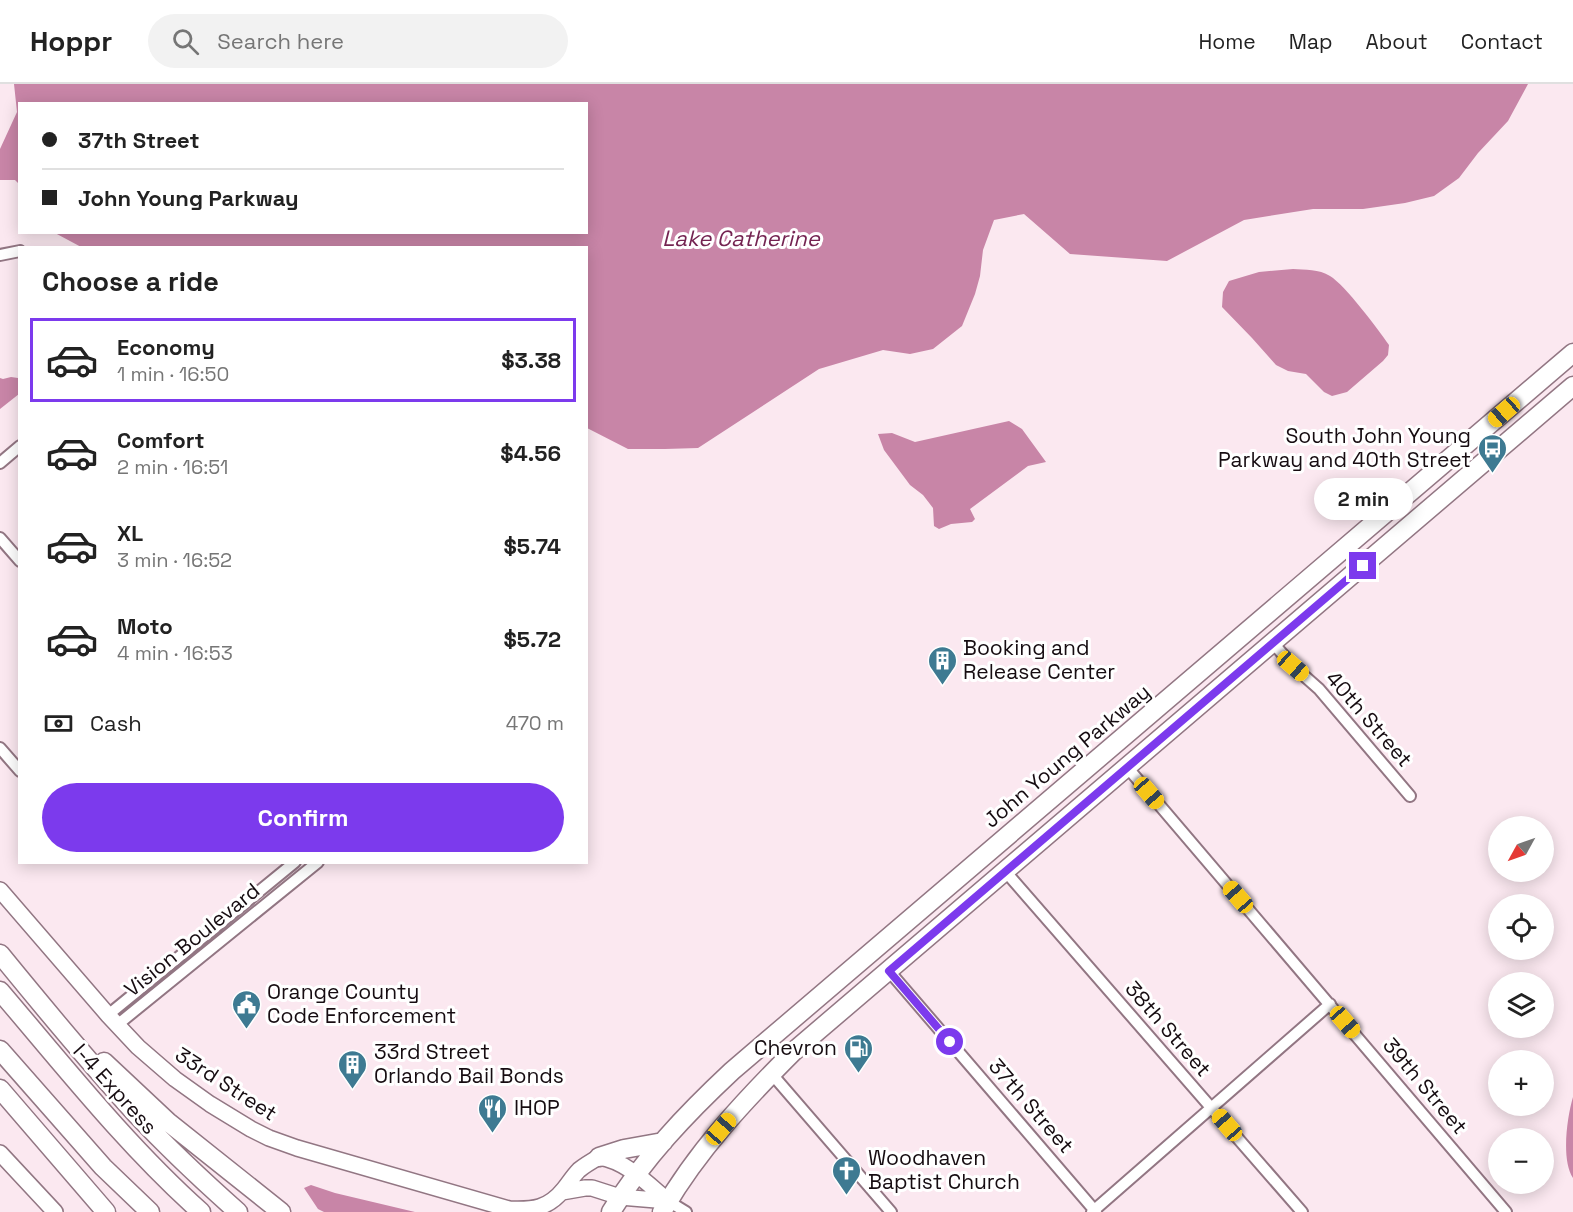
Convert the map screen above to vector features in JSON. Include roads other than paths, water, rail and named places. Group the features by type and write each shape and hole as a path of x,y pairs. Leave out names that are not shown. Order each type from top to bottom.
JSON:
{"highway":[{"name":"John Young Parkway","path":"615,1204 663,1142 704,1097 732,1071 1573,353"},
{"path":"665,1206 721,1129 793,1052 1573,386"},
{"path":"1127,767 1132,751 1162,704"},
{"path":"889,971 896,946 907,922"},
{"path":"0,954 137,1115 238,1212"},
{"path":"20,978 88,1047 168,1122 281,1212"},
{"name":"I-4 Express","path":"0,991 90,1097 143,1155 201,1212"},
{"path":"0,1050 104,1167 150,1212"},
{"path":"0,1089 106,1212"},
{"path":"599,1157 624,1149 663,1142"}],"street":[{"path":"0,255 18,252"},
{"path":"0,463 18,448"},
{"path":"0,538 18,559"},
{"name":"40th Street","path":"1272,642 1293,666 1319,689 1410,796"},
{"path":"0,748 18,769"},
{"name":"39th Street","path":"1127,767 1506,1212"},
{"name":"Vision Boulevard","path":"113,1020 293,864"},
{"name":"Vision Boulevard","path":"113,1020 315,864"},
{"name":"38th Street","path":"1005,871 1302,1212"},
{"name":"33rd Street","path":"0,890 138,1047 191,1091 235,1120 279,1142 509,1209 527,1210 550,1202 562,1192 580,1169 599,1157"},
{"name":"37th Street","path":"889,971 1094,1211"},
{"path":"1094,1211 1330,1004"},
{"path":"771,1073 891,1212"},
{"path":"0,1153 55,1212"},
{"path":"599,1157 617,1162 637,1175 665,1206 686,1212"},
{"name":"33rd Street","path":"562,1192 592,1188 615,1204 665,1206"}],"water":[{"name":"Lake Catherine","path":"14,84 1528,84 1508,121 1478,153 1459,178 1434,196 1363,209 1313,209 1244,220 1167,261 1070,254 1024,214 994,220 983,250 975,294 962,326 933,349 910,354 883,350 819,369 698,448 665,449 628,449 588,429 588,246 79,246 57,234 588,234 588,102 18,102 18,183 15,180 0,180 0,149 17,112"},
{"path":"1312,270 1330,276 1344,288 1389,345 1388,355 1383,361 1347,392 1332,396 1324,392 1306,374 1288,371 1276,365 1222,307 1223,292 1229,281 1259,272"},
{"path":"0,378 18,378 18,395 0,409"},
{"path":"1009,421 1022,429 1046,462 1028,466 970,509 975,519 972,522 951,524 939,529 934,526 933,508 923,495 910,485 884,450 878,434 892,433 915,442"},
{"path":"1573,1097 1573,1178 1569,1170 1566,1150 1567,1127"},
{"path":"311,1185 415,1212 324,1212 318,1209 304,1188"}],"place":[{"name":"South John Young Parkway and 40th Street","path":"1492,474"},
{"name":"Booking and Release Center","path":"942,686"},
{"name":"Orange County Code Enforcement","path":"246,1030"},
{"name":"Chevron","path":"858,1074"},
{"name":"33rd Street Orlando Bail Bonds","path":"353,1090"},
{"name":"IHOP","path":"493,1134"},
{"name":"Woodhaven Baptist Church","path":"847,1196"}]}
